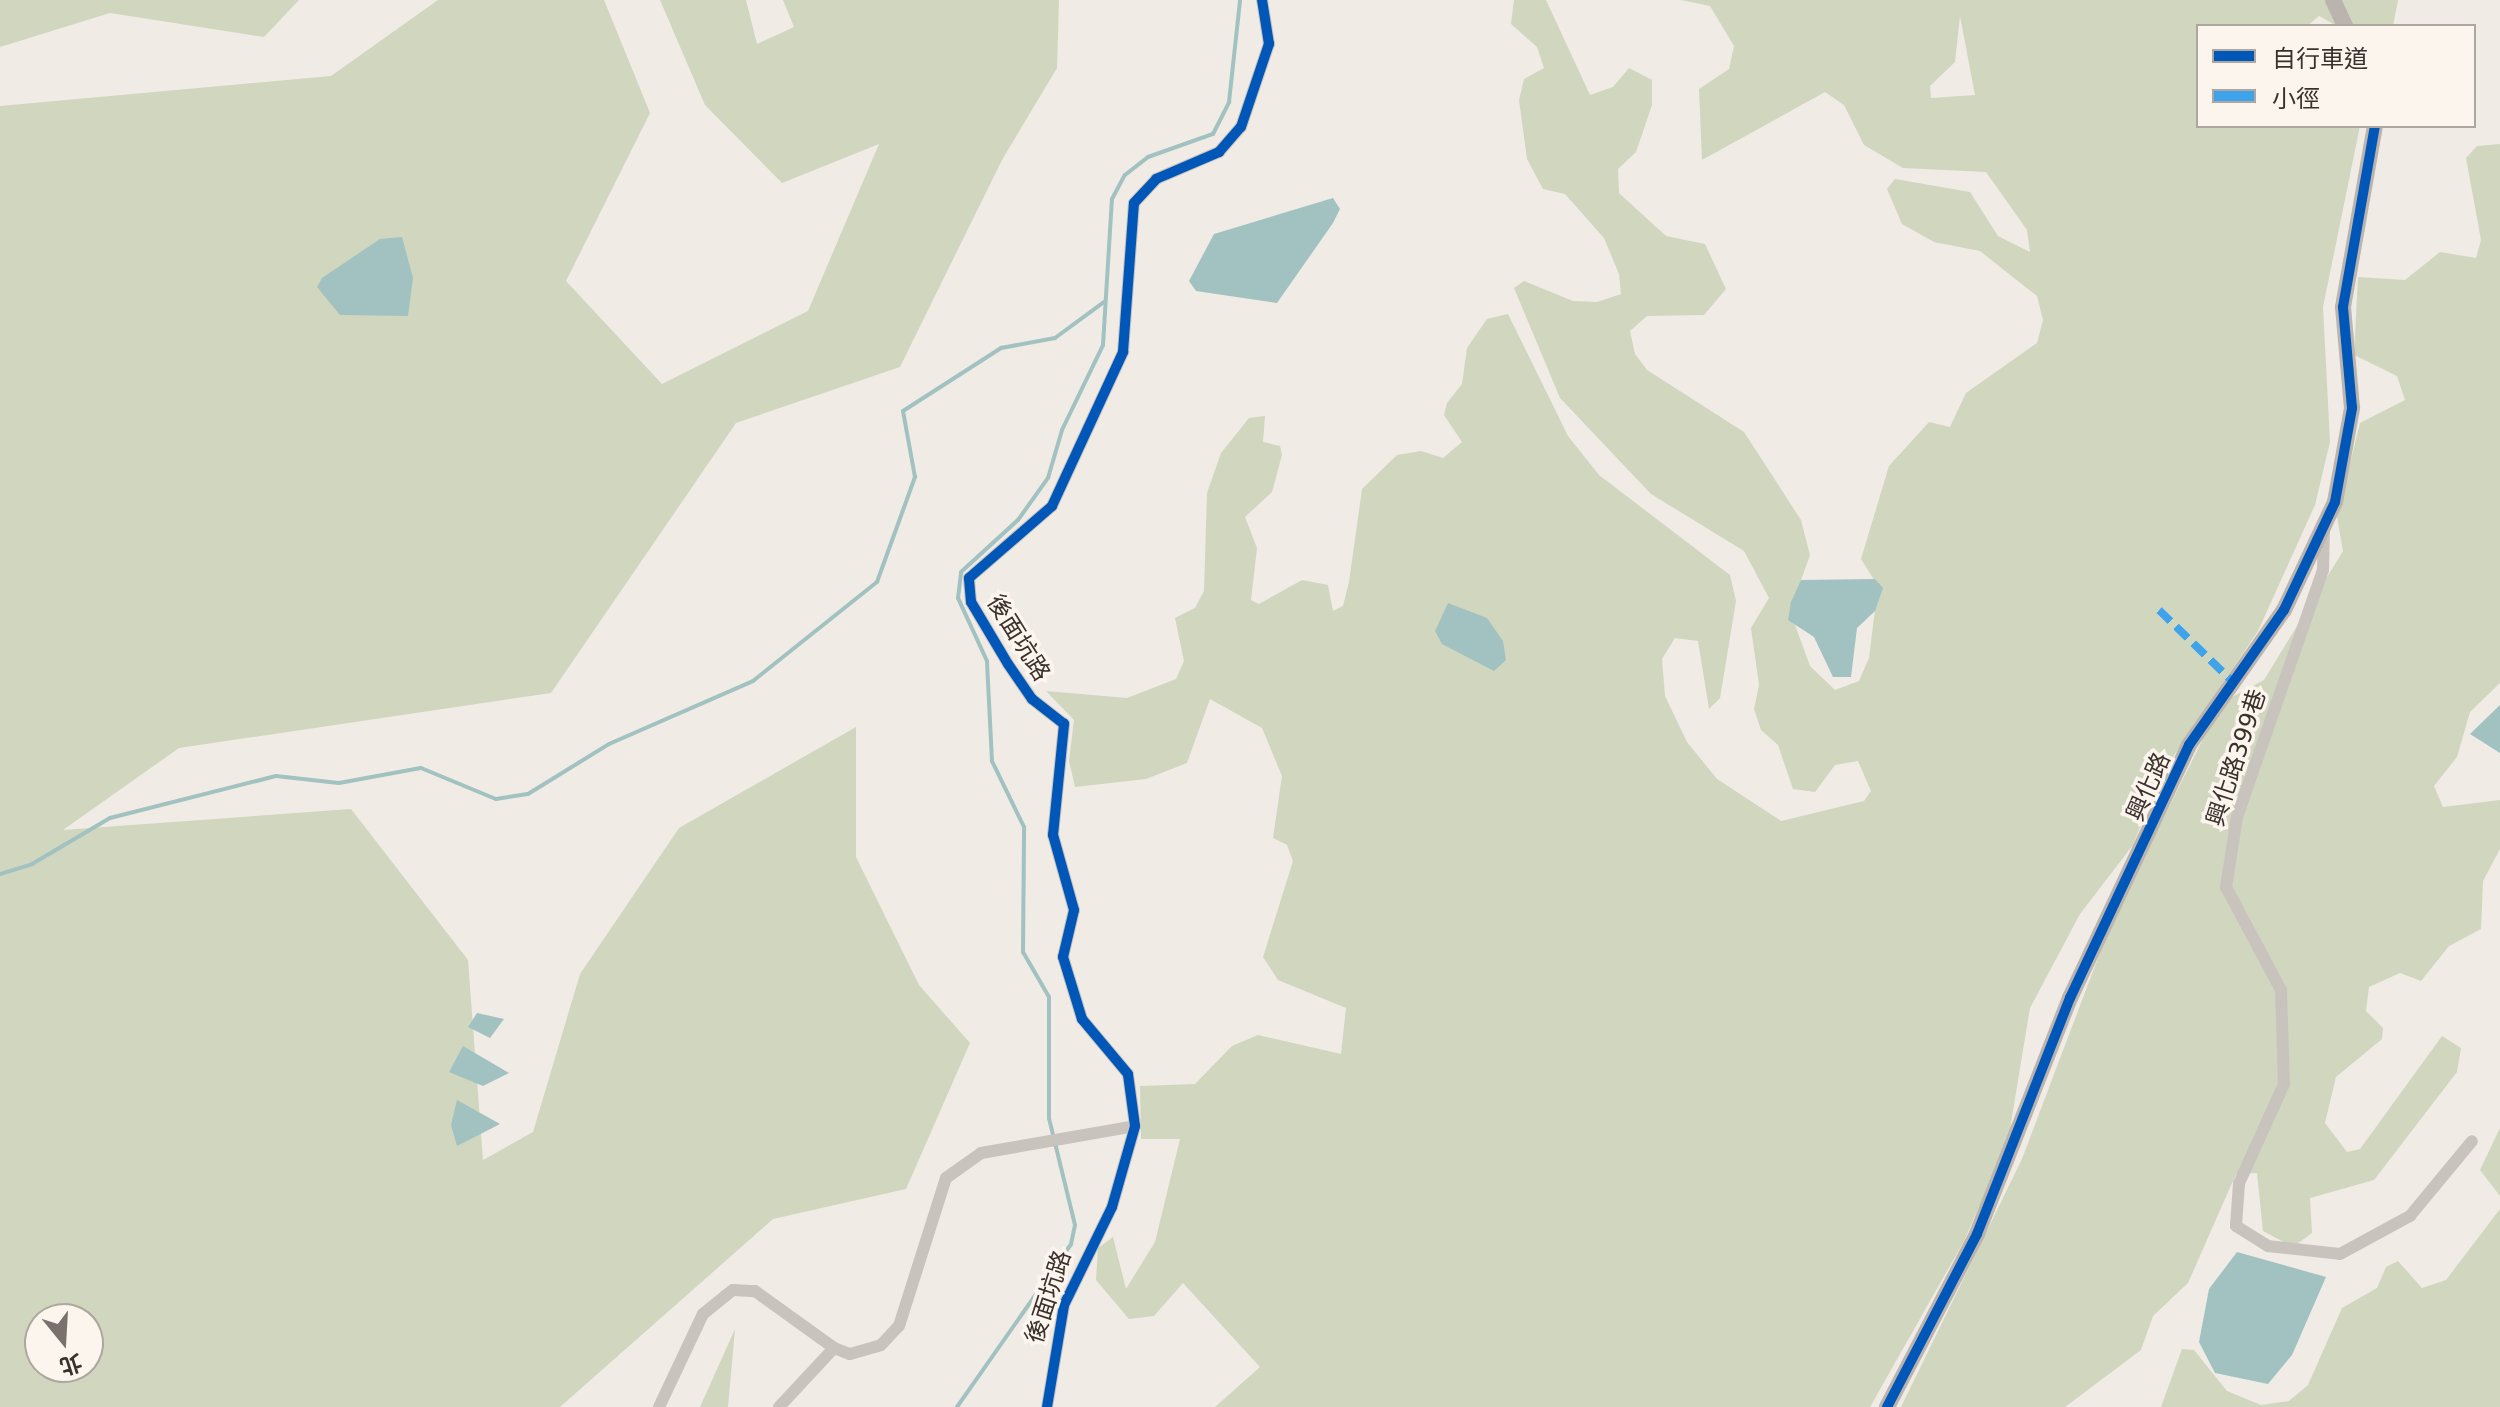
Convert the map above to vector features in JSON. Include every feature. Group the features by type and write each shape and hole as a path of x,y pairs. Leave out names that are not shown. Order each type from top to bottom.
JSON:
{"street":[{"name":"後面坑路","path":"1047,1407 1064,1305 1112,1207 1135,1126 1128,1074 1082,1019 1063,957 1074,910 1053,835 1064,724 1032,699 968,589 973,572 1052,506 1123,352 1134,203 1156,179 1219,152 1241,127 1269,44 1262,0"},
{"path":"2333,0 2344,24"},
{"name":"興化路","path":"1887,1407 1977,1234 2070,998 2189,745 2284,610 2324,526 2350,446 2343,307 2375,128"},
{"name":"興化路399巷","path":"2324,526 2323,570 2237,817 2226,887 2281,990 2284,1084 2239,1183 2236,1226 2268,1246 2340,1254 2410,1216 2472,1141"},
{"path":"659,1407 703,1314 733,1290 755,1291 834,1348 850,1354 881,1345 899,1326 946,1178 981,1153 1135,1126"},
{"path":"779,1407 834,1348"}],"green space":[{"path":"0,0 299,0 264,37 110,13 0,47"},
{"path":"438,0 604,0 650,113 566,281 662,384 808,311 879,144 782,183 705,105 660,0 746,0 757,44 794,27 783,0 1059,0 1057,68 1002,160 900,367 736,423 551,693 179,748 63,830 351,809 468,960 483,1160 533,1132 580,974 679,828 856,727 856,857 919,985 970,1043 906,1189 773,1219 560,1407 0,1407 0,106 331,76"},
{"path":"1514,0 1546,0 1590,95 1613,87 1629,68 1652,80 1652,105 1636,152 1618,169 1619,193 1666,236 1705,244 1726,289 1704,315 1647,316 1630,331 1635,354 1647,370 1744,432 1801,520 1810,555 1790,611 1810,666 1835,690 1859,681 1869,658 1878,586 1861,559 1889,466 1929,422 1950,427 1966,393 2037,343 2043,320 2037,296 1980,251 1934,242 1902,224 1887,189 1895,179 1970,192 1998,236 2030,252 2027,230 1986,172 1903,168 1864,145 1844,105 1825,92 1702,160 1699,89 1729,69 1734,46 1710,6 1681,0 2398,0 2393,24 2333,24 2319,16 2309,24 2196,24 2196,128 2360,128 2323,307 2330,442 2315,505 2258,631 2160,776 2133,845 2080,914 2030,1008 2008,1141 1964,1241 1870,1407 1215,1407 1260,1367 1183,1283 1154,1316 1129,1319 1096,1280 1098,1248 1113,1237 1126,1289 1155,1242 1180,1139 1141,1139 1140,1086 1195,1084 1232,1046 1258,1035 1341,1054 1346,1008 1278,980 1263,957 1293,861 1287,845 1273,838 1282,776 1262,728 1210,699 1187,763 1146,779 1075,787 1069,761 1074,720 1046,691 1127,698 1176,679 1184,661 1175,618 1195,608 1204,591 1207,493 1221,453 1249,418 1265,416 1263,442 1280,446 1282,455 1272,492 1245,517 1257,548 1251,600 1259,604 1302,580 1328,585 1333,611 1343,606 1349,582 1362,489 1397,455 1421,451 1443,458 1462,442 1444,415 1447,403 1462,384 1467,348 1487,319 1508,314 1568,436 1599,475 1730,575 1736,601 1720,698 1709,709 1698,641 1675,638 1662,659 1665,696 1687,742 1717,779 1781,821 1864,801 1871,791 1858,761 1835,765 1815,792 1793,789 1778,745 1761,730 1754,709 1759,685 1751,628 1769,598 1744,551 1651,494 1560,398 1514,288 1524,281 1573,301 1597,302 1621,294 1619,274 1604,238 1565,194 1543,189 1527,159 1519,100 1524,79 1544,68 1537,47 1511,24","holes":["1960,16 1975,95 1931,98 1930,86 1955,62"]},
{"path":"2500,144 2500,683 2470,712 2457,757 2434,786 2443,807 2500,800 2500,849 2483,881 2481,929 2449,946 2421,981 2400,973 2369,987 2366,1011 2383,1028 2382,1039 2336,1077 2325,1123 2347,1152 2360,1149 2442,1036 2461,1048 2457,1072 2374,1180 2310,1198 2312,1233 2293,1247 2263,1231 2257,1173 2236,1174 2188,1283 2153,1316 2141,1350 2065,1407 1901,1407 2022,1159 2112,921 2221,703 2264,680 2343,551 2337,517 2360,423 2405,400 2397,376 2354,355 2358,277 2405,280 2440,252 2476,258 2481,240 2466,158 2477,146"},
{"path":"2500,1128 2500,1196 2480,1170"},
{"path":"2500,1209 2500,1407 2161,1407 2182,1349 2194,1350 2227,1391 2261,1405 2289,1401 2308,1385 2342,1308 2377,1288 2386,1267 2398,1261 2422,1288 2446,1280"},
{"path":"735,1329 728,1407 700,1407"}],"water":[{"path":"1333,198 1340,209 1333,223 1277,303 1196,291 1189,281 1214,234"},
{"path":"402,237 413,278 408,316 340,315 317,287 322,278 380,239"},
{"path":"1875,579 1883,588 1875,611 1857,628 1851,677 1833,677 1814,637 1788,620 1791,602 1801,580"},
{"path":"1448,603 1487,618 1503,641 1506,660 1494,671 1442,644 1435,631"},
{"path":"2500,705 2500,753 2470,734"},
{"path":"477,1013 504,1019 490,1038 468,1027"},
{"path":"463,1046 509,1073 483,1086 449,1072"},
{"path":"457,1100 500,1124 457,1146 451,1125"},
{"path":"2237,1252 2326,1277 2292,1355 2268,1384 2215,1373 2199,1342 2209,1289"}],"waterway":[{"path":"957,1407 1071,1244 1075,1225 1049,1118 1049,997 1023,952 1024,827 992,761 987,661 958,598 961,572 1018,520 1048,478 1062,430 1103,345 1112,199 1125,175 1148,157 1213,134 1229,102 1240,0"},
{"path":"0,874 32,864 110,818 276,776 339,783 421,768 496,799 528,794 609,744 753,681 877,582 915,477 903,411 1001,348 1055,338 1104,302"}],"marked path":[{"path":"2159,610 2232,681"}],"cycle path":[{"path":"1047,1407 1064,1305 1112,1207 1135,1126 1128,1074 1082,1019 1063,957 1074,910 1053,835 1064,724 1032,699 1008,664 971,602 969,578 1052,506 1123,352 1134,203 1156,179 1219,152 1241,127 1269,44 1262,0"},
{"path":"1887,1407 1977,1234 2070,998 2189,745 2284,610 2335,502 2352,408 2343,307 2375,128"}]}
